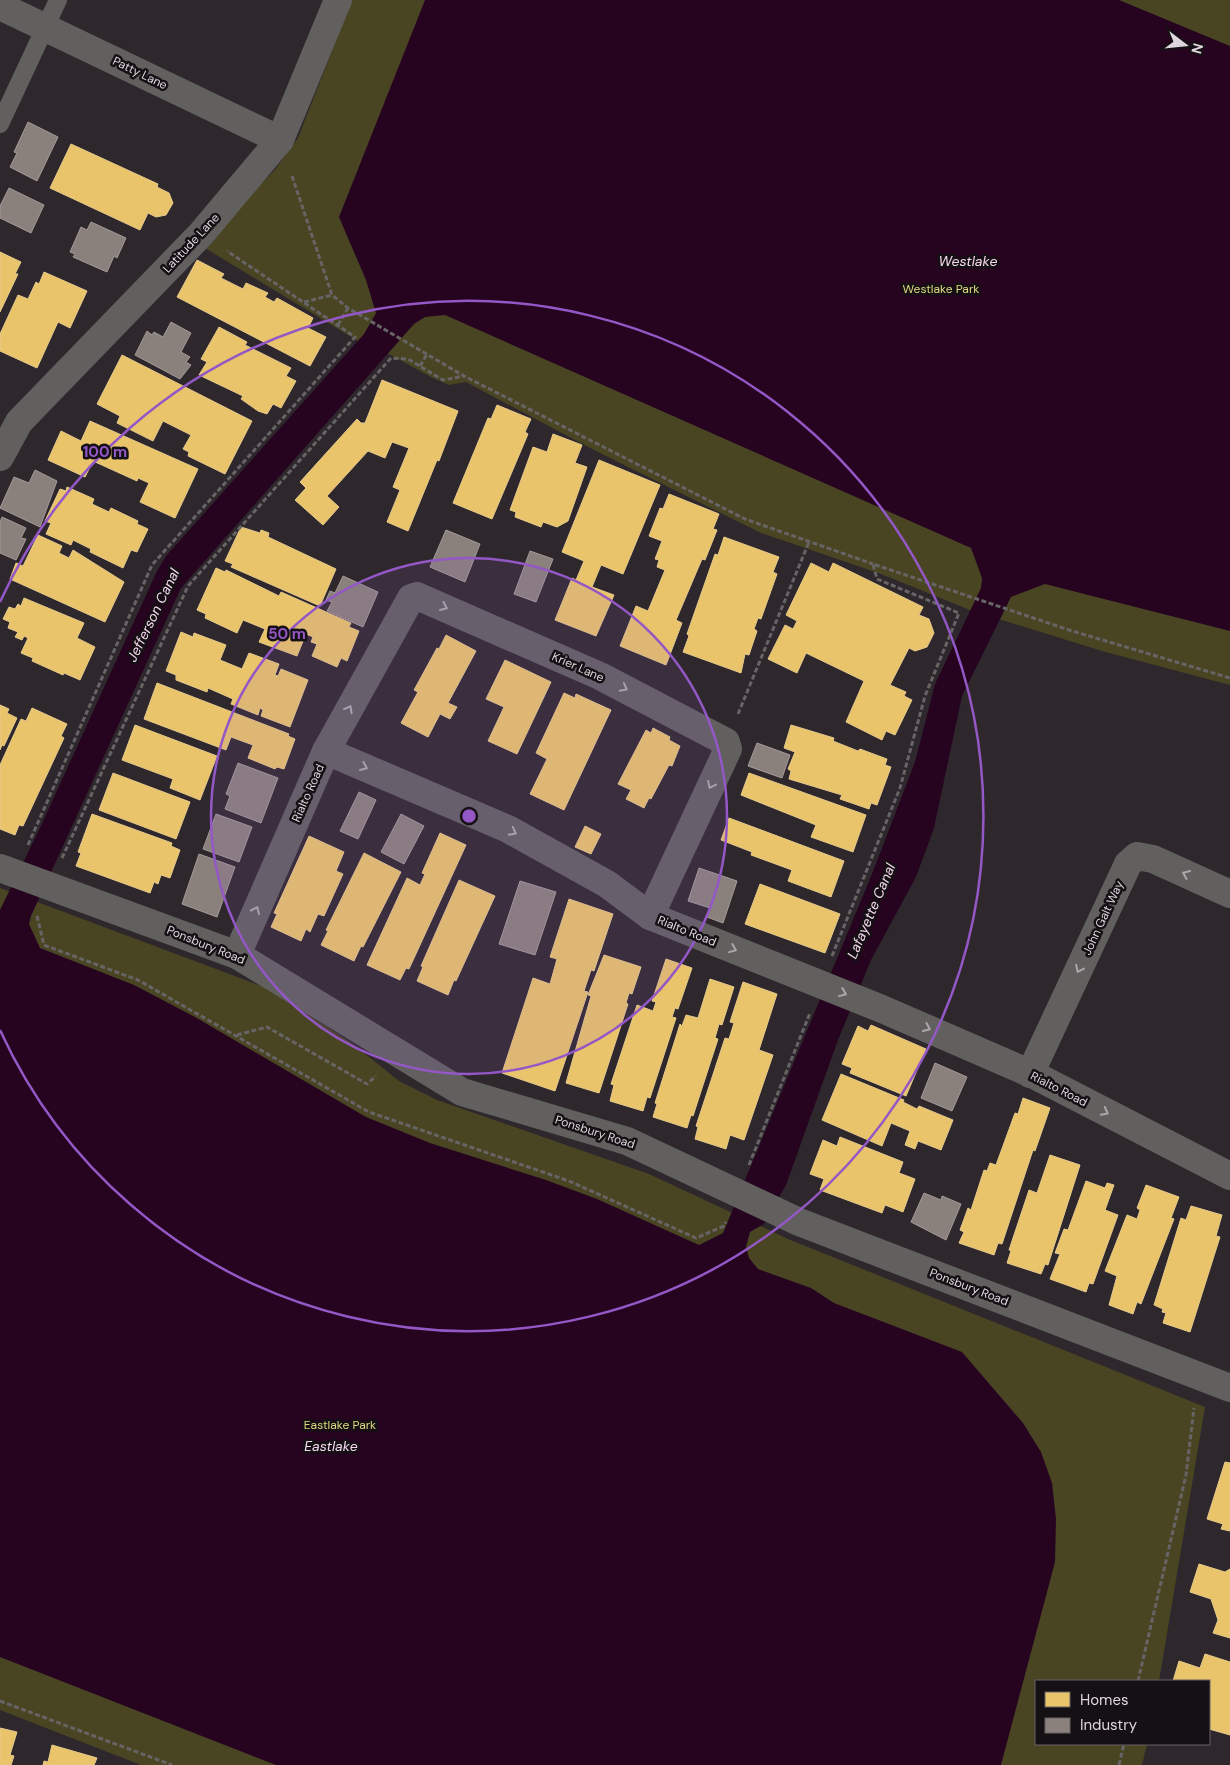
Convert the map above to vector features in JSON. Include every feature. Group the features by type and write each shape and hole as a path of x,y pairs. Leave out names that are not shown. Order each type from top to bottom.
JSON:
{"street":[{"name":"Latitude Lane","path":"0,457 9,418 201,234 280,140 338,0"},
{"name":"Patty Lane","path":"0,6 280,140"},
{"name":"Krier Lane","path":"326,751 411,598 417,596 600,676 726,742"},
{"path":"650,916 728,749 726,742"},
{"name":"Rialto Road","path":"237,955 326,751 508,829 607,884 650,916 882,1009 1030,1074 1230,1176"},
{"name":"John Galt Way","path":"1030,1074 1128,864 1137,856 1153,859 1230,894"},
{"name":"Ponsbury Road","path":"0,868 237,955 462,1092 626,1141 794,1219 1198,1375 1229,1384"}],"lane":[{"path":"0,124 58,0"}],"path":[{"path":"280,140 332,295 348,308 464,376 745,519 873,564"},
{"path":"27,849 152,565 355,337 201,234"},
{"path":"304,302 332,295"},
{"path":"338,325 348,308"},
{"path":"420,366 427,354"},
{"path":"61,860 188,586 391,358 408,359 443,380 464,376"},
{"path":"726,742 809,542"},
{"path":"963,595 1035,619 1230,678"},
{"path":"36,914 44,945 138,980 237,1035 267,1027 367,1084 402,1054"},
{"path":"1138,1680 1186,1475 1198,1375"},
{"path":"0,1701 172,1765"},
{"path":"1119,1765 1124,1745"}],"green space":[{"name":"Westlake","path":"352,0 1230,0 1230,685 1102,651 970,610 881,574 761,533 594,450 466,382 449,385 389,354 358,341 200,245 274,171 298,138"},
{"name":"Eastlake","path":"0,888 267,988 353,1044 399,1081 437,1100 649,1174 788,1239 1205,1407 1159,1680 1035,1680 1035,1745 1147,1745 1142,1765 141,1765 0,1710"}],"water":[{"path":"425,0 1119,0 1230,46 1230,631 1045,584 1011,597 962,696 934,828 916,877 871,960 838,1040 786,1185 764,1224 750,1232 746,1247 749,1258 758,1269 811,1288 834,1303 962,1352 1023,1423 1041,1452 1052,1483 1056,1519 1055,1562 1001,1765 276,1765 0,1657 0,910 40,828 157,571 166,556 364,334 376,313 366,280 339,217","holes":["445,315 971,548 982,578 981,588 935,684 915,762 872,874 723,1233 699,1245 597,1199 546,1180 430,1143 366,1117 195,1017 134,985 40,948 29,924 181,588 414,324 425,317"]}],"building: Homes":[{"path":"71,144 158,184 157,187 169,193 173,203 166,215 156,217 148,213 140,230 50,188"},
{"path":"0,252 21,262 15,274 18,274 0,312"},
{"path":"197,260 224,274 221,278 243,289 246,283 268,293 265,297 274,302 277,298 313,318 308,328 326,337 310,366 177,297"},
{"path":"44,272 87,291 70,328 58,322 37,368 0,351 0,334 18,295 28,299 36,282 39,284"},
{"path":"219,327 247,342 245,345 291,368 286,376 296,381 281,408 273,404 267,414 258,411 241,399 243,396 199,375 207,362 201,359"},
{"path":"122,355 252,421 225,474 188,456 189,452 183,449 191,435 163,421 153,441 117,423 120,416 97,404"},
{"path":"382,380 458,411 439,461 437,460 408,531 387,522 400,490 393,487 409,448 392,442 385,458 368,451 327,496 339,507 323,525 295,500 306,488 300,482 357,419 361,423 365,423"},
{"path":"497,405 531,419 525,432 528,434 492,519 453,503 488,418 491,419"},
{"path":"90,421 198,469 175,518 140,502 149,483 138,478 137,481 93,461 85,477 48,460 61,431 81,441"},
{"path":"553,434 582,445 575,463 587,467 568,521 557,527 543,522 541,527 515,517 516,512 510,510 533,447 547,452"},
{"path":"599,460 660,485 623,574 601,565 592,587 614,595 596,636 555,620 572,578 576,580 584,561 562,552"},
{"path":"67,487 94,499 92,504 109,512 111,508 138,521 137,524 148,529 137,552 131,550 123,568 90,552 91,549 73,540 71,545 46,534 51,523 45,521 60,489 66,491"},
{"path":"669,494 719,514 713,529 717,530 705,560 702,559 676,620 682,623 666,665 620,646 636,606 648,611 665,570 657,567 659,560 655,559 662,541 649,536 660,508 663,509"},
{"path":"241,527 260,533 261,530 269,533 268,537 336,569 320,606 231,567 233,564 225,561"},
{"path":"38,535 62,546 59,553 69,558 73,550 124,582 105,622 10,579 16,563 23,566"},
{"path":"724,537 779,557 773,572 777,574 761,619 758,618 754,629 757,631 749,655 745,654 741,673 683,652 689,636 687,634 715,554 718,555"},
{"path":"811,563 829,572 833,563 923,607 919,615 929,619 934,633 927,647 915,651 909,648 890,685 906,692 904,696 912,700 895,735 886,731 882,740 846,722 864,681 806,653 797,673 768,659 785,625 793,629 797,621 786,615"},
{"path":"216,568 225,572 226,570 279,596 281,592 351,623 349,627 359,631 347,661 341,658 337,667 312,656 317,644 311,642 313,637 306,634 297,656 259,642 265,629 243,620 237,633 205,618 206,614 197,610"},
{"path":"24,598 84,623 77,638 95,647 80,680 64,673 63,675 32,661 33,658 21,653 28,638 24,636 22,640 15,637 18,632 8,628 10,622 3,619 9,607 15,609 18,604 21,606"},
{"path":"181,632 193,637 194,633 226,645 220,660 242,669 249,653 279,664 275,675 278,676 281,669 308,680 290,727 261,716 263,710 260,708 258,715 231,704 233,699 208,688 207,692 176,680 176,675 166,671"},
{"path":"446,635 476,651 448,703 457,707 450,719 440,714 428,737 401,723 418,692 414,690"},
{"path":"505,660 551,682 517,754 488,741 504,707 486,699"},
{"path":"157,683 289,734 288,736 295,739 284,769 277,767 275,769 248,758 253,745 231,737 226,750 144,719"},
{"path":"564,693 575,698 576,694 611,710 564,810 530,794 547,759 536,753"},
{"path":"0,705 9,709 7,713 17,718 4,746 2,745 0,750"},
{"path":"32,708 67,724 61,736 64,738 23,826 19,825 15,835 0,829 0,765 21,719 26,721"},
{"path":"135,725 217,756 200,800 170,788 173,779 122,760"},
{"path":"791,725 834,738 833,741 858,751 860,749 887,759 885,765 891,767 877,805 871,803 869,809 840,799 842,795 789,779 791,771 788,769 795,752 784,748"},
{"path":"653,728 670,737 669,740 680,746 672,766 669,765 651,799 649,798 644,808 626,799 631,790 618,784 646,730 651,733"},
{"path":"113,773 190,802 176,839 99,810"},
{"path":"749,773 866,815 853,852 811,837 816,825 741,795"},
{"path":"92,814 172,843 171,846 180,850 170,878 161,875 158,884 154,882 150,893 76,866 81,853 78,852"},
{"path":"729,818 844,861 831,897 788,881 792,870 751,855 752,852 721,840"},
{"path":"585,826 601,834 591,854 575,847"},
{"path":"440,833 466,845 409,969 406,968 400,980 367,965 407,878 420,885 425,874 422,873"},
{"path":"309,836 344,852 336,871 343,874 324,916 318,914 310,932 306,929 301,941 271,927 277,914 274,913"},
{"path":"364,853 401,872 354,961 321,945 328,931 326,930"},
{"path":"459,880 495,896 448,995 417,981 423,967 421,966"},
{"path":"760,884 840,914 825,953 745,924"},
{"path":"569,899 613,914 594,971 591,970 584,991 588,992 555,1091 502,1073 533,978 550,984 557,959 550,957"},
{"path":"604,955 641,967 632,994 629,993 626,1003 628,1004 599,1093 566,1083 591,996 588,995"},
{"path":"666,959 692,968 678,1009 675,1008 672,1017 676,1018 650,1098 647,1097 643,1111 610,1101 614,1085 611,1084 637,1005 653,1011 656,1002 652,1001"},
{"path":"710,979 734,987 722,1025 719,1024 715,1038 718,1039 693,1116 691,1115 687,1128 653,1117 657,1104 655,1103 680,1024 682,1026 686,1015 698,1018"},
{"path":"743,982 777,994 759,1050 773,1055 744,1140 730,1135 726,1149 695,1139 698,1127 696,1126 725,1038 729,1039 734,1023 730,1022"},
{"path":"871,1025 926,1049 906,1096 850,1073 852,1068 842,1064 858,1026 868,1031"},
{"path":"841,1074 904,1100 903,1102 917,1109 919,1106 953,1120 941,1150 918,1141 915,1149 905,1145 910,1131 891,1123 882,1146 822,1120"},
{"path":"1023,1098 1050,1108 1035,1151 1033,1150 1002,1244 998,1243 994,1255 959,1243 964,1232 960,1230 968,1208 971,1210 984,1170 987,1171 990,1163 996,1165 1015,1113 1018,1114"},
{"path":"840,1137 903,1162 899,1173 915,1179 903,1212 885,1205 882,1213 820,1190 824,1179 810,1174 823,1140 837,1146"},
{"path":"1050,1155 1080,1165 1048,1265 1045,1264 1041,1274 1007,1263 1011,1251 1009,1250 1029,1190 1037,1193"},
{"path":"1086,1181 1105,1188 1107,1183 1114,1185 1105,1210 1118,1215 1093,1284 1089,1283 1086,1292 1050,1279 1060,1254 1055,1253 1064,1229 1068,1230"},
{"path":"1146,1185 1179,1197 1171,1218 1174,1219 1141,1304 1137,1302 1133,1314 1109,1305 1117,1276 1105,1271 1127,1215 1137,1219 1140,1210 1137,1208"},
{"path":"1191,1206 1222,1215 1216,1236 1220,1237 1190,1332 1163,1323 1166,1313 1162,1312 1163,1309 1154,1305 1181,1218 1186,1220"},
{"path":"1225,1462 1230,1463 1230,1531 1221,1529 1223,1524 1207,1519"},
{"path":"1199,1564 1225,1572 1230,1569 1230,1638 1213,1633 1218,1620 1211,1599 1190,1592"},
{"path":"1205,1654 1230,1662 1230,1735 1210,1729 1210,1680 1173,1680 1179,1661 1200,1668"},
{"path":"0,1728 17,1732 10,1755 14,1756 11,1765 0,1765"},
{"path":"52,1745 97,1758 94,1765 43,1765 44,1761 48,1762"}],"building: Industry":[{"path":"28,122 58,137 37,181 10,167 17,153 14,152"},
{"path":"9,188 44,205 31,233 0,218 0,206"},
{"path":"91,222 126,238 117,258 114,256 107,272 73,257 75,254 70,252 81,227 87,230"},
{"path":"171,322 191,333 181,352 190,357 186,362 191,365 180,379 135,355 147,331 152,335 154,332 163,337"},
{"path":"35,470 57,481 40,527 0,508 14,477 29,483"},
{"path":"2,517 26,528 21,538 26,539 16,560 0,553 0,522"},
{"path":"446,530 480,544 465,582 430,567"},
{"path":"530,551 553,559 536,602 514,594"},
{"path":"343,576 378,592 363,627 327,611 332,602 326,600 330,591 335,593"},
{"path":"757,743 790,755 782,778 748,766"},
{"path":"238,763 278,778 261,823 225,809 230,796 226,794"},
{"path":"359,792 376,800 358,839 340,831"},
{"path":"216,814 252,827 239,862 203,849"},
{"path":"401,814 424,826 404,864 381,852"},
{"path":"199,854 235,867 217,917 182,904"},
{"path":"699,868 737,881 723,923 707,917 710,908 688,901"},
{"path":"520,881 556,892 535,955 499,944"},
{"path":"935,1063 967,1077 952,1111 921,1098"},
{"path":"924,1193 941,1200 942,1196 961,1204 946,1240 911,1222"}],"park label":[{"name":"Westlake Park","path":"941,289"},
{"name":"Eastlake Park","path":"340,1425"}],"water label":[{"name":"Jefferson Canal","path":"153,615"},
{"name":"Lafayette Canal","path":"871,911"}]}
